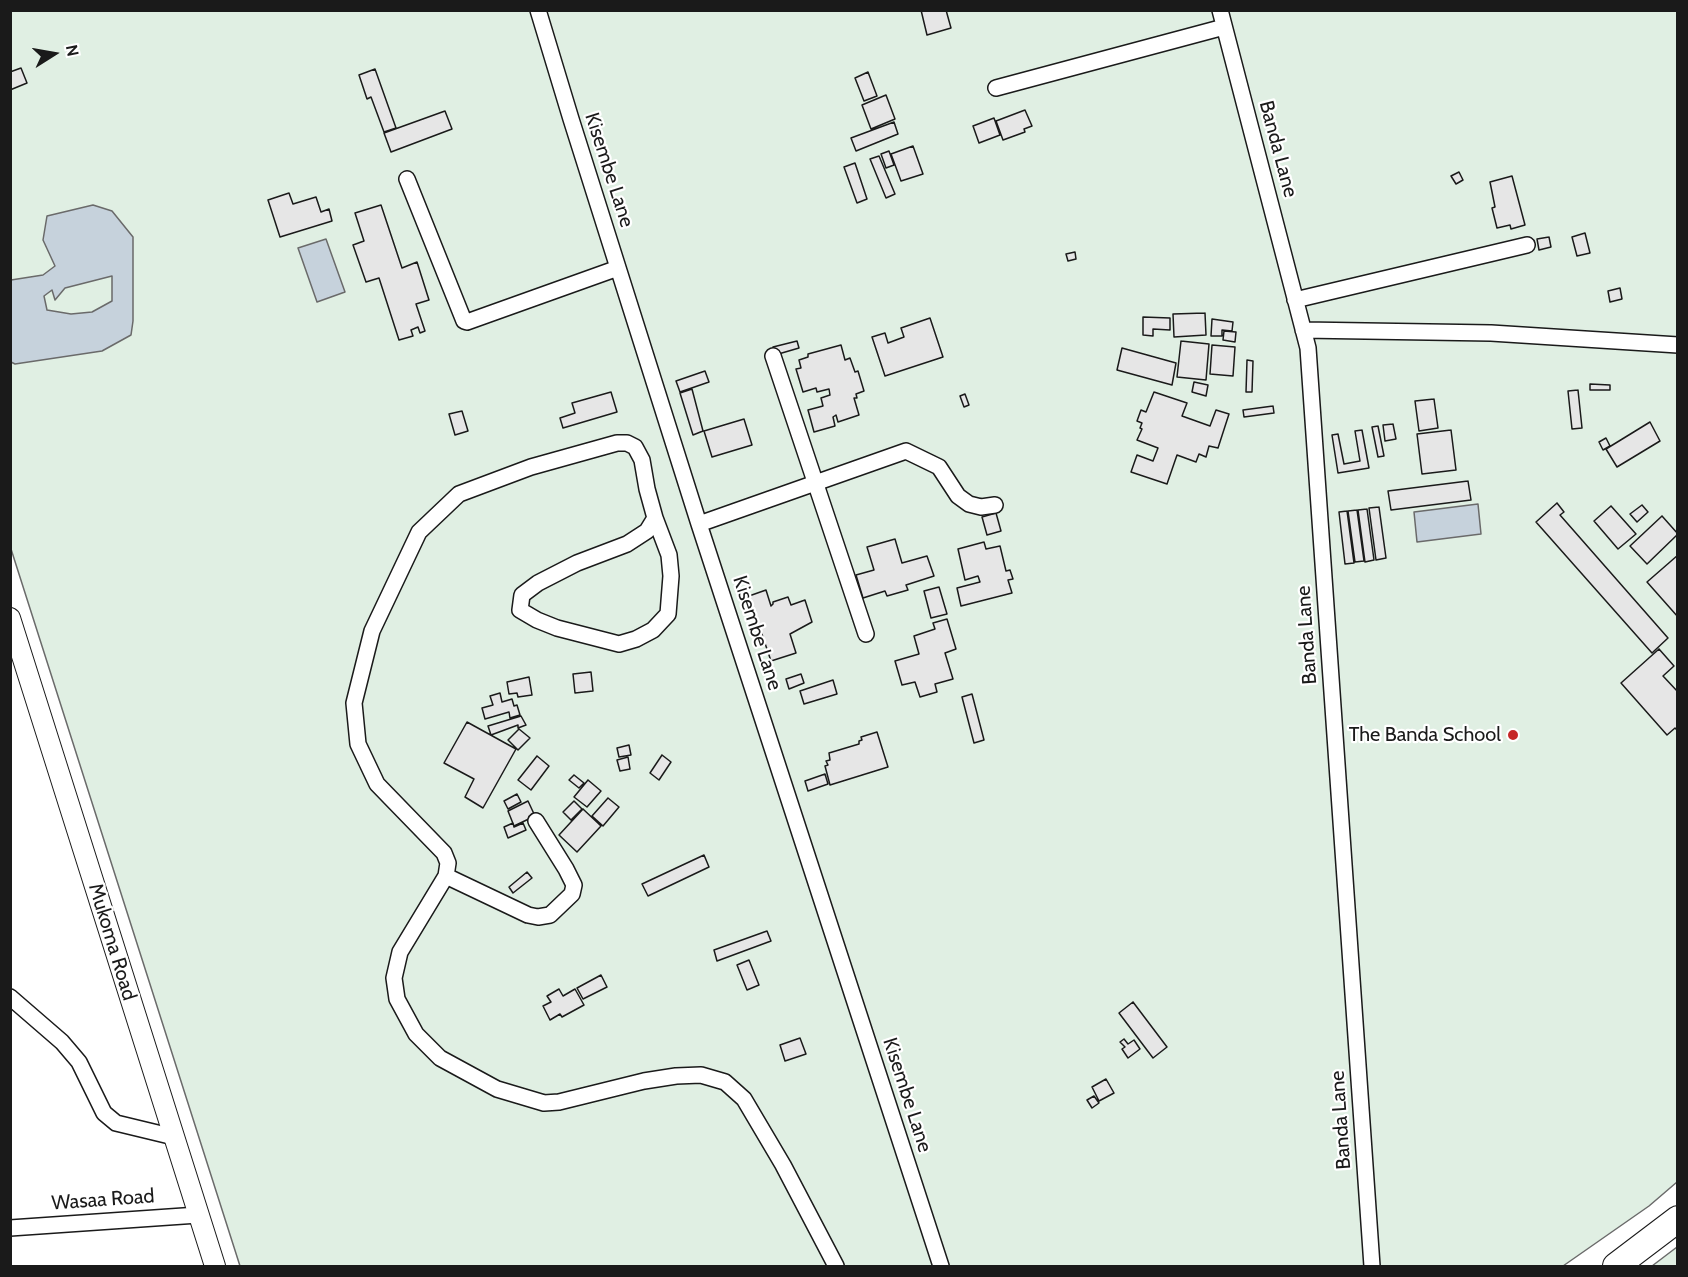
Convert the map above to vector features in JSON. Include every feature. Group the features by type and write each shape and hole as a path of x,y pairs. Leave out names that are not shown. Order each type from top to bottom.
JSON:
{"highway":[{"path":"1616,1266 1677,1219"}],"street":[{"name":"Kisembe Lane","path":"538,10 699,524 941,1266"},
{"name":"Banda Lane","path":"1220,10 1308,348 1372,1266"},
{"path":"996,88 1224,27"},
{"path":"407,179 464,321 467,322 618,268"},
{"path":"1295,300 1527,245"},
{"path":"1303,330 1491,333 1677,345"},
{"path":"773,356 866,634"},
{"path":"655,518 647,531 627,544 577,563 538,583 522,595 520,609 537,620 557,628 619,645 653,630 668,614 671,576 669,555 655,518 642,460 635,447 617,442 531,467 459,494 419,532 372,631 354,703 358,744 377,784 444,853 448,863 446,876 400,952 394,978 397,999 416,1034 440,1058 497,1089 544,1103 559,1102 644,1081 676,1076 701,1075 725,1082 744,1099 783,1165 836,1266"},
{"path":"699,524 906,451 939,467 958,496 969,504 981,507 995,505"},
{"name":"Mukoma Road","path":"10,618 215,1266"},
{"path":"446,876 528,915 538,917 550,915 572,894 574,885 536,822"},
{"path":"10,997 62,1042 79,1062 105,1113 116,1123 174,1137"},
{"name":"Wasaa Road","path":"10,1228 198,1215"}],"green space":[{"path":"10,11 1677,11 1677,1182 1649,1206 1563,1266 240,1266 11,549"},
{"path":"1677,1247 1677,1266 1652,1266"}],"shaded area":[{"path":"93,205 112,211 133,237 131,335 102,351 15,364 11,362 11,280 43,275 55,266 43,240 47,216","holes":["112,276 112,301 92,312 71,314 47,310 44,296 52,290 55,300 65,288"]},
{"path":"326,239 345,292 317,302 298,248"},
{"path":"1478,504 1481,534 1417,542 1414,512"}],"building":[{"path":"921,10 946,10 951,28 927,35"},
{"path":"21,68 27,83 10,90 10,72"},
{"path":"375,69 396,128 384,132 371,97 367,99 359,75"},
{"path":"868,72 877,96 864,101 855,78"},
{"path":"886,95 895,119 871,129 862,105"},
{"path":"1025,110 1032,126 1024,129 1025,132 1003,140 996,121"},
{"path":"445,111 452,129 391,152 384,133"},
{"path":"994,118 1000,135 979,143 973,126"},
{"path":"894,122 898,134 856,151 851,138"},
{"path":"913,146 923,174 901,181 891,154"},
{"path":"889,151 894,165 886,168 881,154"},
{"path":"879,156 895,194 886,198 870,159"},
{"path":"855,163 867,199 857,203 844,167"},
{"path":"1459,172 1463,180 1456,184 1451,176"},
{"path":"1512,176 1525,225 1511,229 1510,225 1497,228 1492,208 1495,207 1490,182"},
{"path":"289,193 293,204 316,197 321,212 329,209 332,221 280,237 268,200"},
{"path":"381,205 402,268 417,262 429,300 416,304 425,331 420,333 418,327 411,330 413,336 399,340 379,278 366,282 353,245 364,241 355,213"},
{"path":"1585,233 1590,253 1577,256 1572,237"},
{"path":"1549,237 1551,247 1539,250 1537,239"},
{"path":"1075,252 1076,259 1068,261 1066,254"},
{"path":"1620,288 1622,299 1610,302 1608,291"},
{"path":"1205,313 1206,335 1174,337 1173,314"},
{"path":"1143,317 1170,318 1170,330 1153,329 1153,336 1143,335"},
{"path":"930,318 943,357 885,376 872,337 885,333 888,343 904,337 901,328"},
{"path":"1212,319 1233,322 1232,331 1222,330 1222,336 1211,336"},
{"path":"1224,331 1236,332 1235,342 1223,340"},
{"path":"797,341 799,348 775,355 773,347"},
{"path":"1181,341 1209,344 1206,380 1177,377"},
{"path":"841,345 845,360 850,358 855,372 858,371 864,391 856,394 857,398 854,398 859,415 838,422 836,415 833,417 835,426 814,432 808,410 823,406 821,398 830,395 829,389 817,392 816,388 803,392 796,369 801,368 799,360 808,357 808,354"},
{"path":"1212,345 1235,347 1233,376 1210,374"},
{"path":"1122,348 1176,363 1172,385 1117,370"},
{"path":"1247,360 1253,361 1252,392 1246,392"},
{"path":"705,371 709,382 680,392 676,381"},
{"path":"1194,382 1208,385 1206,396 1192,392"},
{"path":"1590,384 1610,385 1610,390 1590,390"},
{"path":"692,389 703,431 693,435 680,393"},
{"path":"1578,390 1582,428 1572,429 1568,391"},
{"path":"611,392 617,412 563,428 560,418 575,413 572,403"},
{"path":"1154,392 1187,403 1182,416 1210,426 1216,410 1229,414 1218,448 1209,446 1206,457 1199,454 1196,462 1177,455 1167,484 1131,472 1137,455 1153,461 1158,448 1137,440 1142,423 1137,421 1141,410 1146,412"},
{"path":"965,394 969,405 964,407 960,396"},
{"path":"1434,399 1438,428 1419,431 1415,401"},
{"path":"1273,406 1274,413 1244,417 1243,410"},
{"path":"462,411 468,431 455,435 449,414"},
{"path":"744,419 752,445 712,457 704,431"},
{"path":"1650,422 1660,441 1617,467 1606,449"},
{"path":"1393,424 1396,439 1385,441 1383,425"},
{"path":"1378,426 1384,456 1378,457 1372,427"},
{"path":"1362,430 1369,468 1338,473 1332,435 1338,434 1344,464 1360,461 1355,431"},
{"path":"1451,430 1456,470 1422,474 1417,434"},
{"path":"1606,438 1610,446 1603,450 1599,442"},
{"path":"1468,481 1471,500 1391,510 1388,491"},
{"path":"1557,503 1564,512 1560,515 1668,638 1652,653 1536,522"},
{"path":"1642,505 1648,512 1637,522 1630,514"},
{"path":"1611,506 1636,534 1618,549 1594,521"},
{"path":"1379,507 1386,558 1376,560 1369,508"},
{"path":"1367,509 1374,560 1365,562 1358,510"},
{"path":"1357,510 1364,561 1355,562 1348,511"},
{"path":"1347,511 1354,563 1345,564 1339,512"},
{"path":"996,513 1001,531 987,535 982,517"},
{"path":"1662,516 1678,534 1647,564 1630,546"},
{"path":"895,539 902,563 927,556 934,576 906,585 908,590 887,596 885,591 863,598 856,575 874,570 867,547"},
{"path":"984,542 986,549 1000,546 1006,571 1010,570 1013,579 1008,580 1012,593 961,606 957,588 980,582 978,576 965,580 958,549"},
{"path":"1678,555 1678,617 1647,582"},
{"path":"939,587 947,614 931,618 924,591"},
{"path":"766,590 771,606 773,602 788,597 791,605 805,600 812,622 790,634 796,653 771,661 749,596"},
{"path":"947,619 956,649 945,653 953,679 935,684 937,692 920,697 915,682 902,685 895,661 919,654 914,636 935,629 933,623"},
{"path":"1659,649 1674,666 1663,676 1678,692 1678,731 1675,728 1667,735 1621,683"},
{"path":"591,672 593,691 575,693 573,674"},
{"path":"801,674 804,683 789,689 786,679"},
{"path":"529,677 532,695 518,697 517,693 509,694 507,682"},
{"path":"833,680 837,694 804,704 800,691"},
{"path":"500,693 502,702 512,699 520,715 510,718 509,712 485,719 482,708 493,705 490,696"},
{"path":"972,694 984,740 974,743 962,697"},
{"path":"521,716 526,725 518,728 518,725 491,735 488,726"},
{"path":"467,722 516,749 483,808 465,797 474,779 444,763"},
{"path":"519,729 530,738 518,750 508,740"},
{"path":"877,732 888,767 830,785 825,766 828,765 826,761 830,760 829,753 859,744 861,737"},
{"path":"629,745 631,755 619,757 617,748"},
{"path":"662,755 671,762 659,780 650,773"},
{"path":"537,756 549,766 531,790 518,780"},
{"path":"628,757 630,769 620,771 617,760"},
{"path":"825,774 828,784 808,791 805,781"},
{"path":"574,775 584,783 579,788 569,780"},
{"path":"588,780 601,791 587,807 574,797"},
{"path":"517,794 521,802 508,809 504,801"},
{"path":"608,798 619,807 603,826 592,816"},
{"path":"528,801 535,816 514,826 508,811"},
{"path":"574,801 582,809 571,820 563,812"},
{"path":"583,809 601,826 577,852 559,835"},
{"path":"513,823 514,827 523,823 526,830 508,838 504,827"},
{"path":"704,855 709,867 648,896 642,884"},
{"path":"527,872 532,878 513,893 509,887"},
{"path":"767,931 771,941 717,961 714,950"},
{"path":"749,960 759,985 747,990 737,965"},
{"path":"601,975 607,987 583,999 577,988"},
{"path":"559,989 563,996 575,989 584,1005 562,1017 560,1014 550,1020 543,1006 551,1002 547,996"},
{"path":"1133,1002 1167,1047 1153,1058 1119,1013"},
{"path":"800,1038 806,1054 785,1061 780,1045"},
{"path":"1124,1039 1128,1044 1134,1040 1140,1049 1128,1058 1122,1049 1125,1047 1120,1042"},
{"path":"1106,1079 1114,1093 1099,1101 1092,1087"},
{"path":"1094,1096 1099,1103 1092,1108 1087,1100"}],"place":[{"name":"The Banda School","path":"1513,735"}]}
